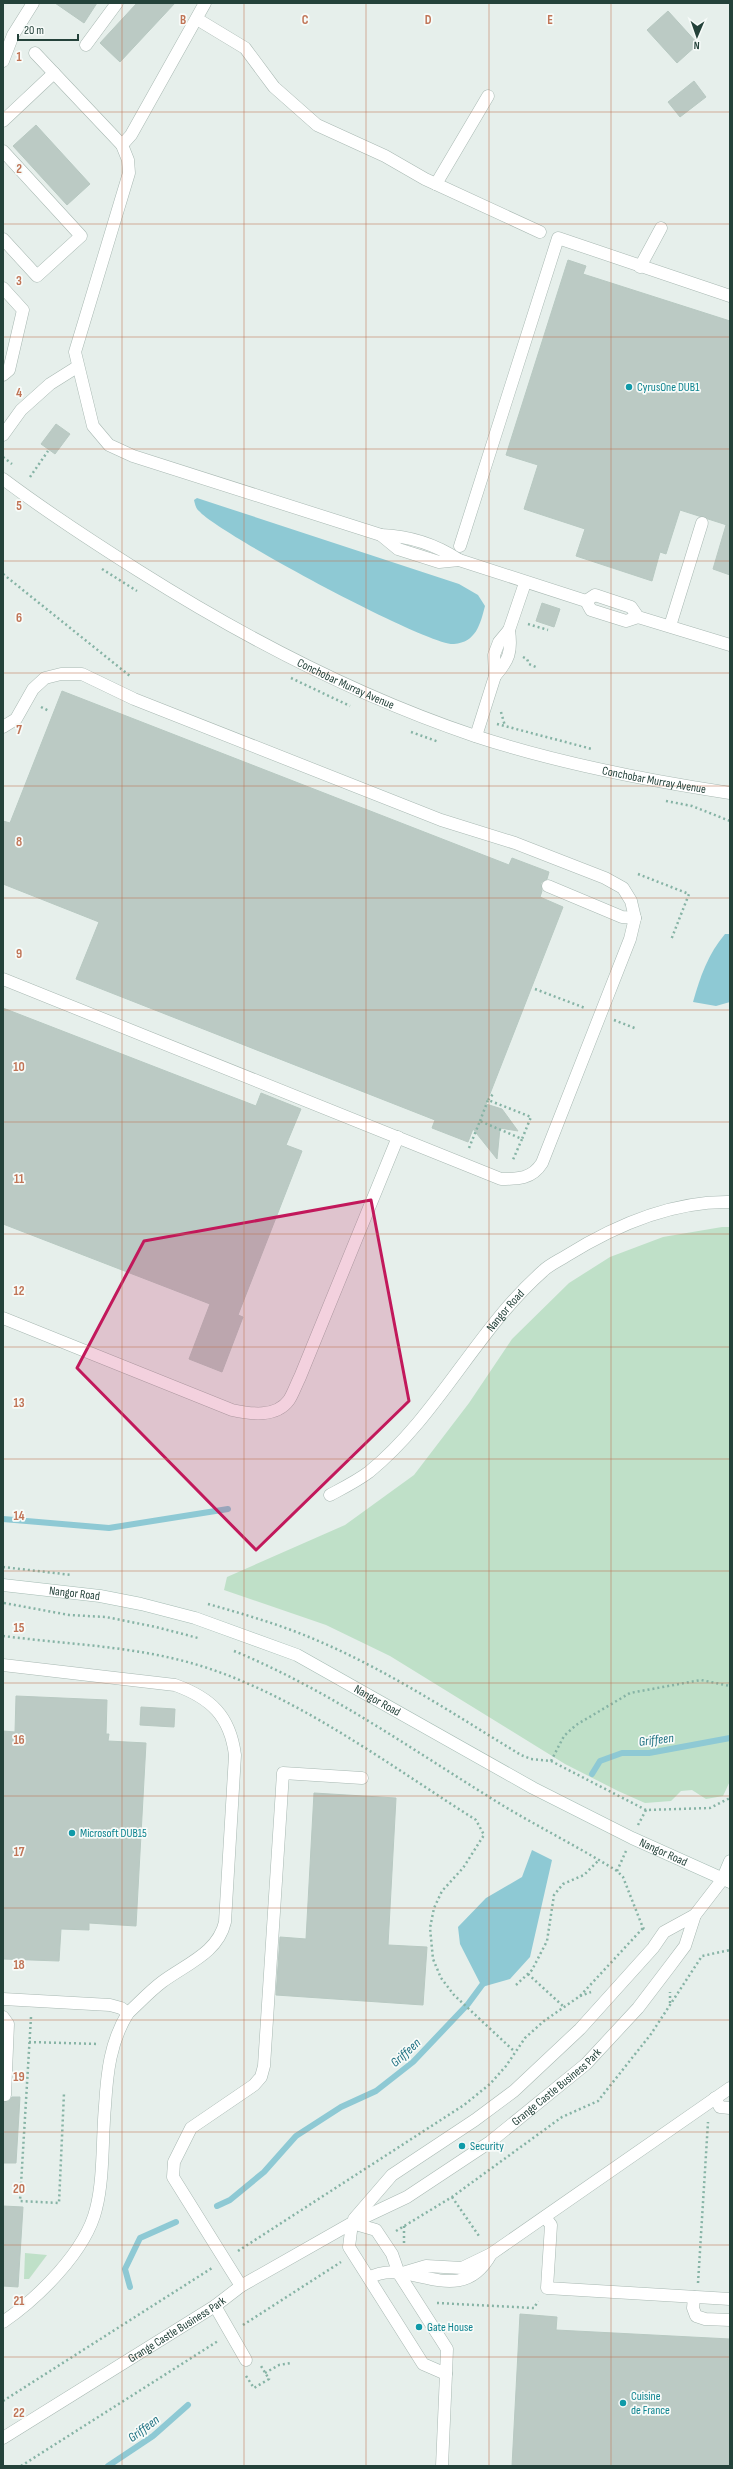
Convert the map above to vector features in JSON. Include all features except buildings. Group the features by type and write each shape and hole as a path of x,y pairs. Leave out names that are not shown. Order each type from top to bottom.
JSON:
{"street":[{"path":"3,61 13,35 33,3"},
{"path":"86,45 118,3"},
{"path":"122,145 131,135 205,3"},
{"path":"197,19 244,48 274,87 317,124 385,156 436,184 540,232"},
{"path":"35,53 122,145 128,160 129,173 75,352 77,367 93,426 109,446 133,456 381,536 398,549 439,562 459,560 525,583 586,601 591,610 626,621 638,617 730,645"},
{"path":"3,121 54,73"},
{"path":"436,184 488,96"},
{"path":"3,151 81,236 37,276 3,239"},
{"path":"640,267 661,228"},
{"path":"460,546 558,238 640,267 730,296"},
{"path":"3,288 23,310 9,370 3,375"},
{"path":"3,435 21,410 50,384 77,367"},
{"name":"Conchobar Murray Avenue","path":"3,479 52,517 247,637 324,676 416,715 476,736 588,767 730,793"},
{"path":"670,626 702,523"},
{"path":"476,736 495,676 506,664 512,646 509,630 525,583"},
{"path":"3,727 16,719 33,689 45,678 61,674 82,674 134,699 441,820 515,843 606,878 623,888 631,901 634,918 630,939 538,1170 524,1178 501,1179 3,979"},
{"path":"548,886 622,917 634,918"},
{"path":"3,1318 232,1410 249,1414 265,1413 279,1408 288,1401 300,1377 398,1137"},
{"name":"Nangor Road","path":"330,1495 368,1472 402,1440 506,1310 543,1270 591,1240 634,1221 674,1209 730,1202"},
{"name":"Nangor Road","path":"3,1585 100,1596 141,1604 196,1618 297,1655 533,1788 632,1838 726,1881"},
{"path":"3,1665 175,1685 205,1699 226,1722 233,1736 235,1755 223,1931 213,1947 162,1982 128,2013 119,2028 113,2045 107,2075 98,2197 92,2221 85,2235 52,2280 32,2299 3,2322"},
{"path":"241,2286 173,2177 174,2162 191,2128 254,2085 261,2077 264,2066 283,1773 362,1778"},
{"name":"Grange Castle Business Park","path":"352,2223 392,2175 475,2120 514,2091 580,2029 653,1948 664,1932 695,1915 726,1881 730,1861"},
{"name":"Grange Castle Business Park","path":"3,2438 215,2306 241,2286 352,2223 407,2198 490,2142 586,2064 638,2008 685,1946 695,1915"},
{"path":"3,1999 110,2006 121,2008 128,2013"},
{"path":"3,2017 8,2024 5,2095"},
{"path":"369,2278 376,2274 399,2274 426,2266 462,2268 491,2254 730,2088"},
{"path":"715,2098 720,2107 730,2108"},
{"path":"545,2217 551,2225 547,2288 730,2299"},
{"path":"442,2466 446,2374 447,2349 399,2274 392,2254 376,2230 352,2223 349,2247 423,2364 446,2374"},
{"path":"696,2297 693,2308 696,2316 705,2319 730,2320"},
{"path":"215,2306 246,2360"}],"path":[{"path":"30,477 48,451"},
{"path":"3,457 15,466"},
{"path":"25,474 36,481"},
{"path":"3,574 6,574 130,676"},
{"path":"528,624 548,630"},
{"path":"517,655 527,659 530,664 536,667"},
{"path":"482,719 596,750"},
{"path":"638,874 689,894 671,940"},
{"path":"469,1148 488,1100 494,1093"},
{"path":"488,1100 531,1117 512,1162"},
{"path":"480,1121 522,1139"},
{"path":"3,1603 68,1615 106,1617 156,1627 202,1639"},
{"path":"3,2401 464,2105 490,2084 530,2034 580,1996 643,1928 623,1877 617,1871 524,1819 322,1693 271,1666 230,1650"},
{"path":"730,1686 701,1680 630,1693 576,1726 564,1736 551,1761 645,1811 710,1808 730,1798"},
{"path":"516,1985 528,1974 539,1959 547,1941 554,1895 562,1884 584,1875 599,1860"},
{"path":"617,1871 618,1867"},
{"path":"398,2229 452,2197 562,2117 598,2101 651,2034 702,1956 730,1950"},
{"path":"528,1974 564,2007"},
{"path":"456,1997 515,2052"},
{"path":"32,2001 20,2201 59,2203 64,2093"},
{"path":"29,2042 113,2045"},
{"path":"696,2297 708,2120 700,2108"},
{"path":"452,2197 479,2236"},
{"path":"404,2226 404,2245"},
{"path":"21,2466 340,2263"},
{"path":"436,2303 534,2308 547,2288"},
{"path":"265,2373 280,2365 291,2363"},
{"path":"246,2376 254,2388 269,2379 259,2364"}],"highlighted area":[{"path":"371,1200 409,1401 256,1550 77,1368 144,1241"}],"green space":[{"path":"730,1227 730,1781 723,1796 706,1799 692,1790 681,1791 671,1801 645,1803 565,1764 390,1656 326,1625 224,1590 227,1577 345,1525 414,1475 469,1403 512,1339 569,1283 610,1257 663,1237"},
{"path":"25,2253 47,2255 29,2279 24,2279"}],"water":[{"path":"197,498 459,584 478,595 485,606 479,626 467,640 454,644 436,640 406,627 324,587 244,542 198,510 194,500"},
{"path":"725,934 730,934 730,1002 716,1006 693,1002 705,966"},
{"path":"532,1850 552,1860 530,1957 510,1979 482,1987 460,1944 458,1927 486,1898 522,1877"}],"waterway":[{"path":"3,1519 109,1528 228,1509"},
{"name":"Griffeen","path":"592,1774 600,1761 622,1753 649,1753 730,1738"},
{"name":"Griffeen","path":"217,2206 230,2200 264,2172 296,2136 341,2107 376,2091 413,2062 468,2004 485,1981"},
{"name":"Griffeen","path":"130,2287 125,2269 140,2238 176,2222"},
{"name":"Griffeen","path":"108,2466 153,2436 188,2405"}],"place":[{"name":"CyrusOne DUB1","path":"629,387"},
{"name":"Microsoft DUB15","path":"72,1833"},
{"name":"Security","path":"462,2146"},
{"name":"Gate House","path":"419,2327"},
{"name":"Cuisine de France","path":"623,2403"}]}
